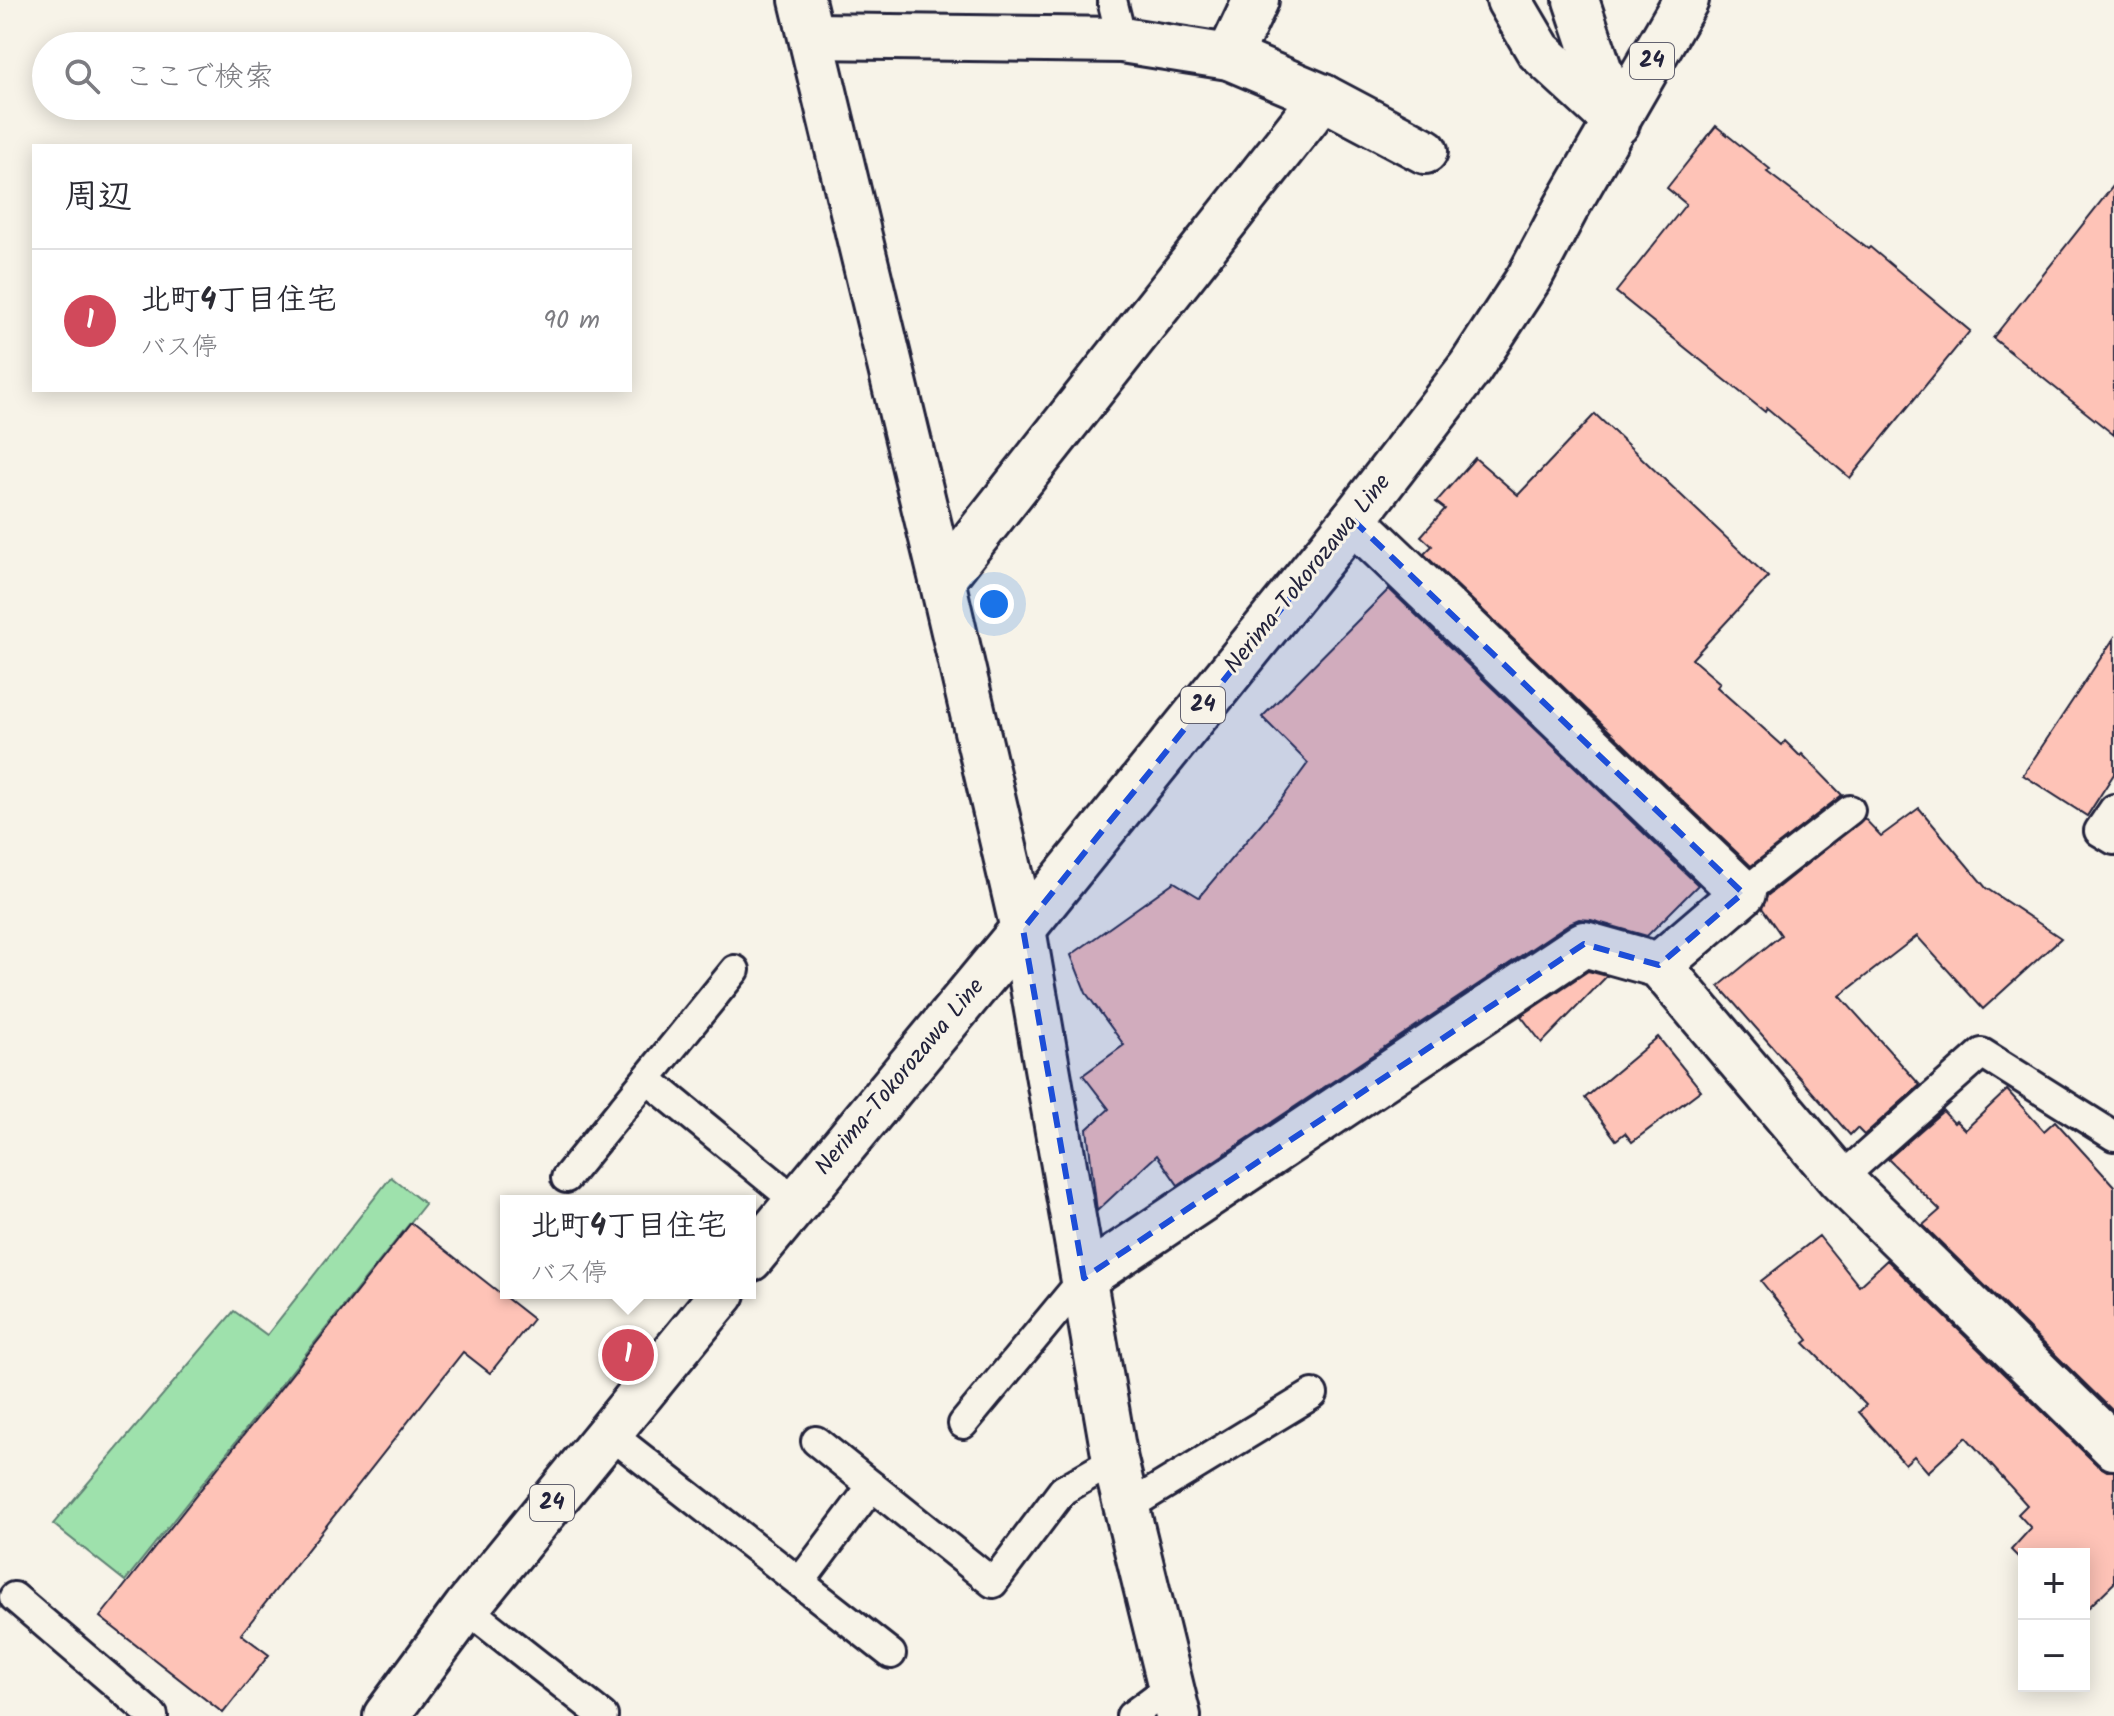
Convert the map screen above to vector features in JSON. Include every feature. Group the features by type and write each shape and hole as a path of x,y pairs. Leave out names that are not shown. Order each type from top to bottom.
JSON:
{"street":[{"path":"1229,57 1256,0"},
{"path":"1509,0 1539,51 1617,123"},
{"path":"1576,0 1617,123"},
{"name":"24","path":"1617,123 1686,0"},
{"path":"1174,1701 1115,1460 1023,929 807,18 1117,20 1229,57 1323,97 1425,151"},
{"path":"942,580 1323,97"},
{"name":"Nerima-Tokorozawa Line","path":"756,1252 1023,929 1353,520 1470,368 1529,278 1617,123"},
{"path":"1353,520 1743,893 1659,965"},
{"path":"1084,1278 1584,944 1659,965 1840,1179 2114,1447"},
{"name":"24","path":"386,1716 466,1608 718,1299"}],"lane":[{"path":"2114,809 2099,831 2114,840"},
{"path":"1743,893 1850,810"},
{"path":"566,1178 735,970"},
{"path":"1840,1179 1982,1053 2114,1136"},
{"path":"647,1079 797,1202"},
{"path":"963,1424 1084,1278"},
{"path":"1126,1508 1313,1394"},
{"path":"609,1433 891,1654"},
{"path":"816,1441 993,1583 1063,1490 1115,1460"},
{"path":"800,1582 872,1486"},
{"path":"14,1597 153,1716"},
{"path":"466,1608 603,1716"},
{"path":"1131,1716 1174,1701"}],"highlighted area":[{"path":"1353,520 1743,893 1659,965 1584,944 1084,1278 1023,929"}],"green space":[{"path":"391,1177 425,1204 125,1581 53,1524 234,1311 267,1335"}],"building":[{"path":"1716,126 1770,169 1767,172 1868,249 1870,247 1970,331 1850,478 1767,408 1765,412 1616,292 1686,204 1667,188"},
{"path":"2114,185 2114,435 1993,338"},
{"path":"1595,414 1768,577 1692,659 1720,683 1717,687 1782,745 1785,741 1800,756 1802,754 1842,795 1751,866 1424,554 1432,546 1421,536 1445,509 1436,502 1475,458 1518,495"},
{"path":"1389,589 1698,885 1647,936 1591,920 1579,919 1570,923 1178,1185 1157,1155 1097,1211 1087,1129 1109,1109 1083,1075 1124,1045 1086,993 1071,955 1174,882 1199,897 1281,800 1308,763 1262,717"},
{"path":"2114,638 2114,774 2087,816 2023,775"},
{"path":"1919,808 1986,888 2061,938 1983,1009 1917,936 1840,996 1920,1085 1864,1135 1857,1128 1850,1135 1719,986 1781,935 1762,908 1767,896 1864,818 1881,836"},
{"path":"1588,971 1607,976 1542,1043 1521,1016"},
{"path":"1658,1037 1701,1090 1632,1142 1625,1133 1616,1140 1585,1098"},
{"path":"2007,1090 2044,1131 2055,1121 2114,1186 2114,1412 1923,1225 1940,1210 1888,1159 1943,1111 1965,1130"},
{"path":"411,1223 500,1293 500,1299 508,1299 533,1319 490,1373 463,1352 241,1634 269,1655 223,1713 100,1617"},
{"path":"1819,1236 1859,1286 1887,1260 2097,1465 2114,1471 2114,1583 2090,1606 2090,1548 2018,1548 2018,1557 2011,1550 2031,1528 2018,1514 2027,1505 1966,1437 1928,1472 1914,1456 1905,1464 1859,1412 1866,1405 1804,1343 1808,1340 1761,1281"}],"place":[{"name":"北町4丁目住宅","path":"628,1355"}]}
